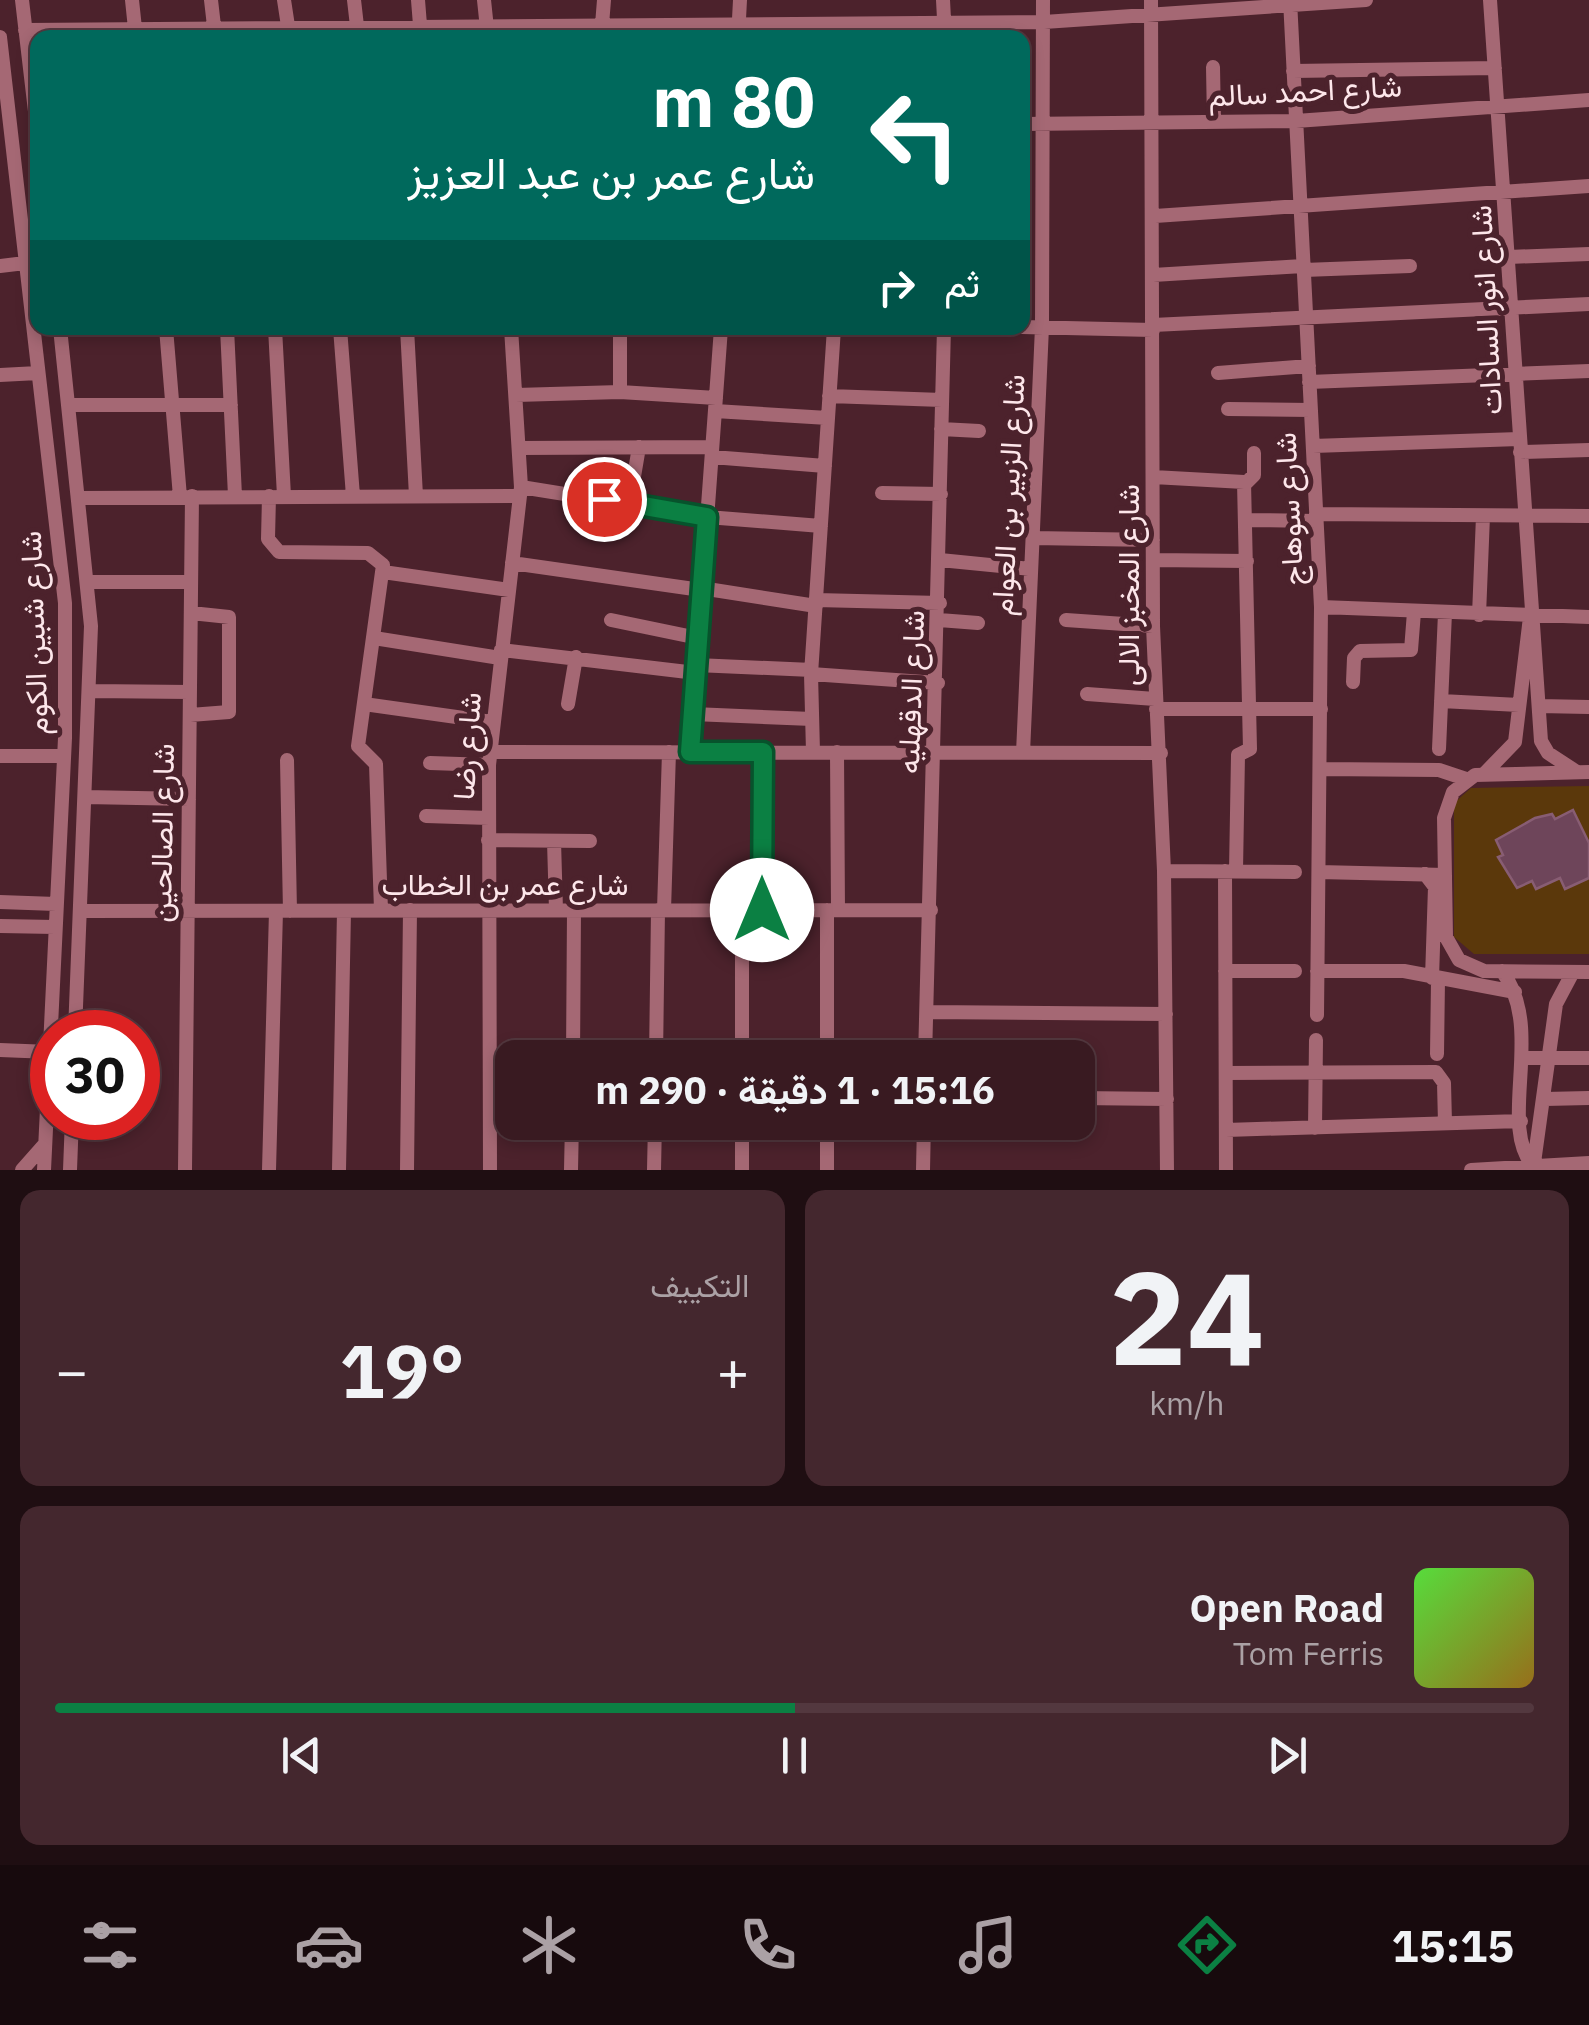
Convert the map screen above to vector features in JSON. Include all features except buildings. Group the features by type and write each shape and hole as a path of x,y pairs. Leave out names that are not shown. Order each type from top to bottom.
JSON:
{"street":[{"path":"22,0 30,71"},
{"path":"132,0 135,30"},
{"path":"211,0 208,30 288,26 316,30"},
{"path":"284,0 288,26"},
{"path":"354,0 357,26"},
{"path":"418,0 420,26"},
{"path":"484,0 487,30"},
{"path":"602,26 604,0"},
{"path":"739,30 740,0"},
{"path":"943,0 944,30 1044,22 1151,7 1366,0"},
{"name":"شارع الزبير بن العوام","path":"1023,753 1042,327 1044,0"},
{"name":"شارع انور السادات","path":"1484,774 1513,747 1530,617 1490,0"},
{"name":"شارع سوهاج","path":"1290,2 1321,607 1317,1015"},
{"name":"شارع المخبز الالى","path":"1151,7 1155,704 1164,872 1168,1170"},
{"path":"339,30 357,26 465,30"},
{"path":"525,30 602,26 712,30"},
{"path":"25,30 30,30"},
{"name":"شارع شبين الكوم","path":"0,37 30,299"},
{"path":"1212,68 1214,122"},
{"path":"1293,71 1495,68"},
{"name":"شارع احمد سالم","path":"1030,124 1296,122 1589,100"},
{"path":"1154,216 1589,186"},
{"path":"1509,257 1589,254"},
{"path":"0,266 26,262"},
{"path":"1153,275 1410,266"},
{"path":"1030,327 1153,327 1589,304"},
{"name":"شارع شبين الكوم","path":"34,335 65,603 64,756 52,1010"},
{"name":"شارع شبين الكوم","path":"61,335 87,582 90,691 76,1010"},
{"name":"شارع الصالحين","path":"167,335 186,497 191,582 185,1170"},
{"path":"227,335 236,496"},
{"path":"275,335 276,496 268,539 274,549 284,553 368,553 380,559 383,572 358,746 376,766 381,910"},
{"path":"341,335 353,496"},
{"path":"406,335 416,496"},
{"name":"شارع رضا","path":"490,1170 489,758 520,491 512,335"},
{"path":"620,335 620,392"},
{"path":"690,752 720,335"},
{"path":"813,752 811,672 833,335"},
{"name":"شارع الدقهليه","path":"926,1040 940,620 944,335"},
{"path":"1218,373 1589,371"},
{"path":"0,374 38,373"},
{"path":"516,395 620,392 828,418"},
{"path":"829,396 942,400"},
{"path":"69,405 231,405"},
{"path":"1228,408 1311,410"},
{"path":"942,429 979,431"},
{"path":"1312,446 1520,445 1589,450"},
{"path":"629,506 639,447"},
{"path":"520,448 639,447 825,466"},
{"path":"1244,484 1254,475 1254,453"},
{"path":"1153,477 1240,480 1244,484 1253,709 1250,749 1238,753 1231,872 1226,971 1226,1170"},
{"path":"79,498 416,496 520,491 707,517 821,526"},
{"path":"882,493 941,494"},
{"path":"1479,615 1483,516"},
{"path":"1246,520 1589,516"},
{"path":"1032,538 1153,540"},
{"path":"940,560 1031,569"},
{"path":"1153,560 1247,561"},
{"path":"512,563 816,604 940,604"},
{"path":"383,572 509,590"},
{"path":"87,582 191,582"},
{"path":"1321,607 1589,617"},
{"path":"1354,682 1354,658 1360,651 1411,650 1414,612"},
{"path":"190,715 230,712 229,617 191,613"},
{"path":"1438,749 1444,613"},
{"name":"شارع انور السادات","path":"1530,617 1535,631 1544,750 1583,772"},
{"path":"611,620 698,638"},
{"path":"940,620 978,623"},
{"path":"1066,620 1154,626"},
{"path":"374,638 500,654 938,683"},
{"path":"568,704 576,657"},
{"path":"90,691 190,692"},
{"path":"1088,694 1155,704 1321,709"},
{"path":"1441,700 1519,705"},
{"path":"364,704 492,722"},
{"path":"1539,706 1589,707"},
{"path":"692,714 812,719"},
{"path":"430,763 668,752 1160,753"},
{"path":"657,1040 668,752"},
{"path":"762,910 763,752"},
{"path":"828,1040 837,752"},
{"path":"0,756 64,756"},
{"path":"269,1170 287,760"},
{"path":"1320,769 1438,770 1466,779 1445,808 1446,937 1453,954 1475,969 1581,972"},
{"name":"شارع انور السادات","path":"1466,779 1484,774 1583,772"},
{"path":"85,797 189,798"},
{"path":"426,816 489,818"},
{"path":"488,840 590,841"},
{"path":"554,841 556,910"},
{"path":"1164,872 1295,872"},
{"path":"1319,872 1445,875"},
{"path":"1425,874 1436,887 1436,1054"},
{"path":"0,902 56,904"},
{"path":"339,1170 344,910"},
{"path":"407,1170 410,910"},
{"path":"572,1040 574,910"},
{"path":"742,910 742,1040"},
{"name":"شارع عمر بن الخطاب","path":"80,911 930,910"},
{"path":"0,926 55,927"},
{"path":"1226,971 1294,971"},
{"path":"1502,971 1515,992 1522,1015 1523,1152 1532,1168"},
{"path":"1317,972 1404,972 1515,992"},
{"path":"1532,1168 1556,1004 1581,972"},
{"path":"927,1012 1166,1014"},
{"path":"1315,1128 1316,1040"},
{"path":"0,1050 30,1051"},
{"path":"1522,1058 1589,1058"},
{"path":"1226,1073 1436,1072 1444,1083 1445,1124"},
{"path":"1095,1098 1167,1099"},
{"path":"1545,1099 1589,1098"},
{"path":"1226,1130 1521,1121"},
{"name":"شارع شبين الكوم","path":"44,1170 46,1140"},
{"path":"70,1170 71,1140"},
{"path":"571,1170 572,1140"},
{"path":"654,1170 655,1140"},
{"path":"742,1140 742,1170"},
{"path":"827,1140 827,1170"},
{"path":"923,1170 924,1140"},
{"path":"22,1170 46,1144"},
{"path":"1472,1170 1589,1162"}],"shaded area":[{"path":"1589,786 1589,954 1474,954 1454,937 1454,803 1471,788"}],"route":[{"path":"604,499 707,517 690,752 763,752 762,910"}]}
